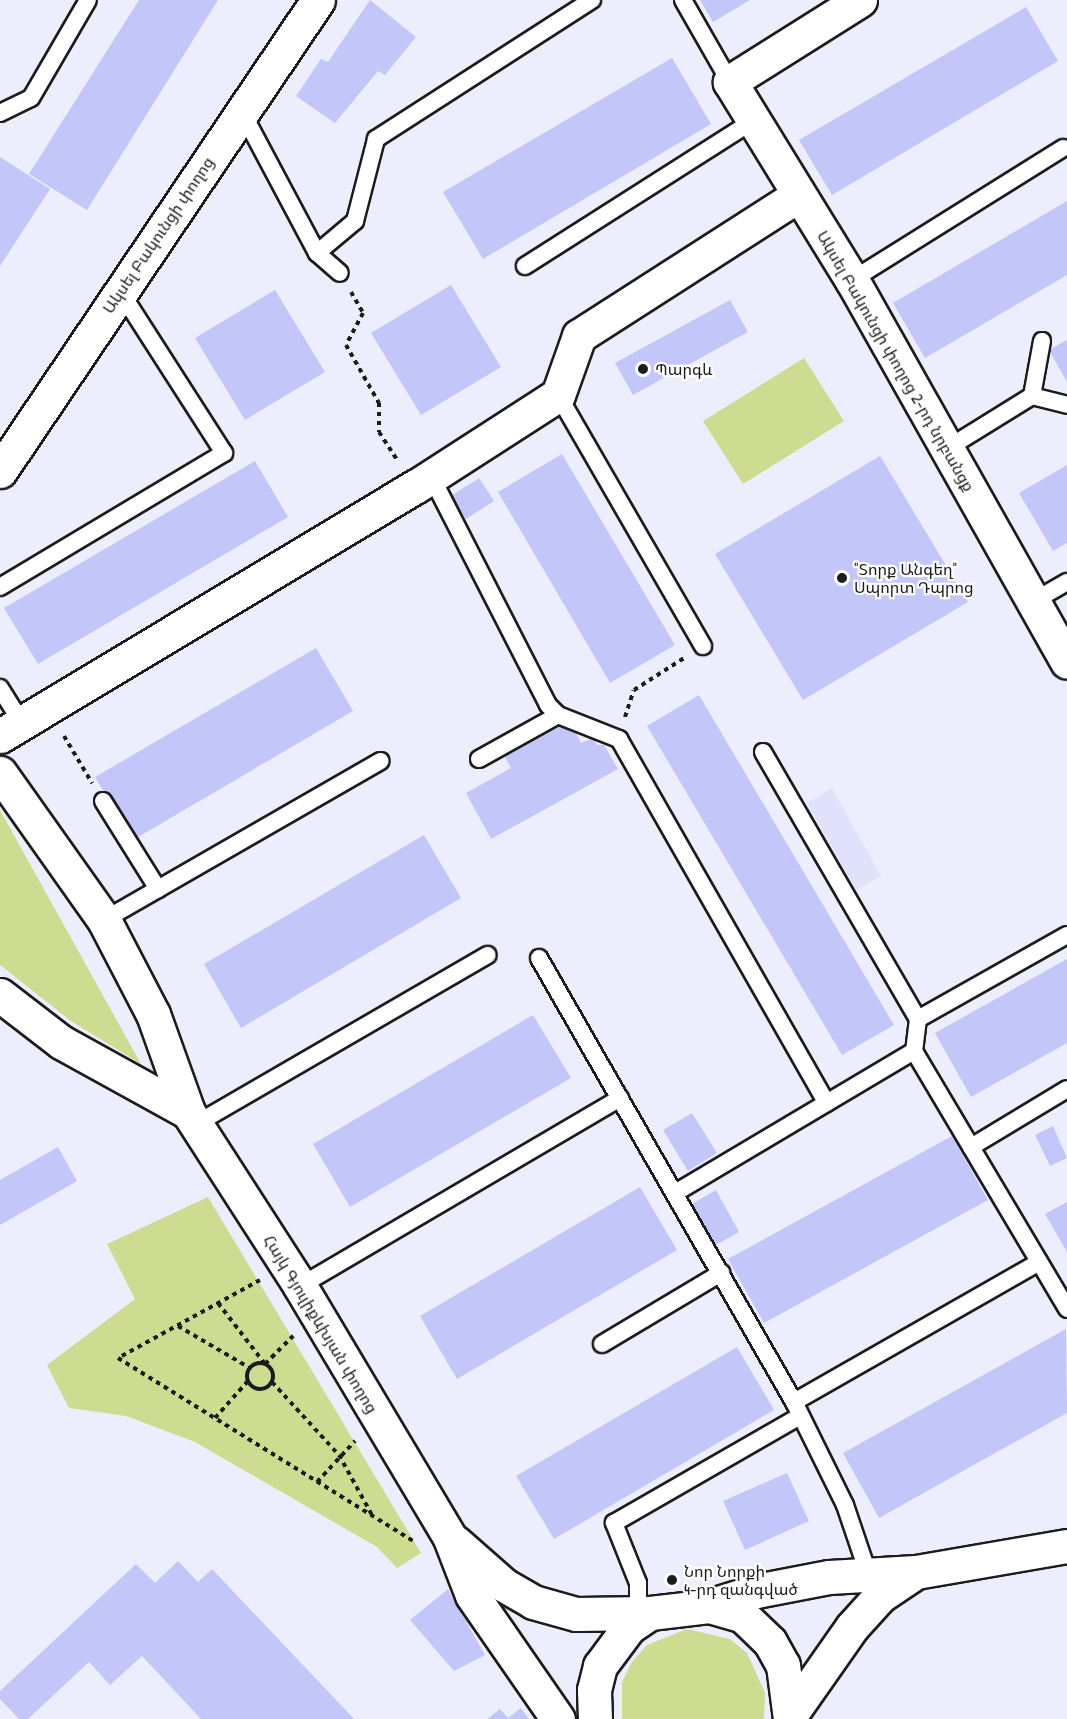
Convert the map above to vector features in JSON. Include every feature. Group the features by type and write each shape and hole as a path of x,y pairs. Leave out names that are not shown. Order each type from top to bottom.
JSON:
{"street":[{"name":"Ակսել Բակունցի փողոց","path":"0,471 318,0"},
{"path":"730,82 860,0"},
{"name":"Ակսել Բակունցի փողոց 2-րդ նրբանցք","path":"730,82 751,122 852,280 1067,662"},
{"path":"11,729 423,481 558,395 579,336 797,196"},
{"name":"Հայկ Գյուլիքևխյան փողոց","path":"0,773 104,920 153,1014 192,1118 300,1286 435,1542 558,1719"},
{"name":"Հայկ Գյուլիքևխյան փողոց","path":"0,995 61,1042 192,1118"},
{"name":"Հայկ Գյուլիքևխյան փողոց","path":"435,1542 533,1602 576,1614 644,1614 709,1606"},
{"path":"709,1606 756,1591 868,1573 916,1572 1067,1546"},
{"path":"791,1716 852,1627 880,1596 916,1572"},
{"path":"709,1606 743,1616 770,1642 783,1665 791,1716"},
{"path":"595,1719 594,1690 600,1666 612,1644 644,1614"}],"lane":[{"path":"0,113 30,98 88,0"},
{"path":"317,252 355,221 376,139 592,0"},
{"name":"Ակսել Բակունցի փողոց 2-րդ նրբանցք","path":"683,0 730,82"},
{"path":"242,112 317,252 340,273"},
{"path":"525,266 751,122"},
{"path":"852,280 1063,148"},
{"path":"0,587 224,453 120,291"},
{"path":"1032,396 1041,341"},
{"path":"558,395 703,646"},
{"path":"948,448 1032,396 1067,405"},
{"path":"423,481 548,705 558,715 619,739 827,1102"},
{"path":"1034,601 1067,582"},
{"path":"0,688 11,729"},
{"path":"478,759 558,715"},
{"path":"763,752 918,1019 914,1051 1067,1310"},
{"path":"104,920 380,761"},
{"path":"103,801 158,888"},
{"path":"918,1019 1067,935"},
{"path":"192,1118 487,955"},
{"path":"539,958 675,1192 797,1409 845,1505 868,1573"},
{"path":"675,1192 914,1051"},
{"path":"971,1147 1067,1089"},
{"path":"300,1286 620,1098"},
{"path":"644,1614 638,1583 614,1523 1039,1262"},
{"path":"602,1344 721,1273"}],"path":[{"path":"340,273 363,312 346,345 379,403 379,432 423,481"},
{"path":"619,739 634,690 703,646"},
{"path":"64,736 103,801"},
{"path":"265,1277 118,1358 372,1516 435,1542"},
{"path":"218,1303 272,1370 272,1382 339,1455 372,1516"},
{"path":"177,1325 250,1368 265,1364 298,1332"},
{"path":"214,1418 248,1381 250,1368"},
{"path":"248,1381 257,1389 272,1382"},
{"path":"317,1482 339,1455 360,1437"}],"shaded area":[{"path":"832,788 881,876 856,890 807,803"}],"green space":[{"path":"804,358 844,421 743,484 703,421"},
{"path":"0,810 141,1064 71,1021 0,965"},
{"path":"208,1197 421,1553 397,1568 377,1547 195,1442 126,1416 69,1408 47,1365 135,1299 107,1244"},
{"path":"687,1629 730,1639 747,1653 765,1693 764,1719 622,1719 622,1682 632,1662 647,1645"}],"building":[{"path":"139,0 218,0 87,210 29,174"},
{"path":"370,0 416,37 385,75 378,71 335,123 296,96 321,59 328,62"},
{"path":"700,0 750,0 713,22"},
{"path":"1026,7 1058,61 832,195 799,140"},
{"path":"672,58 711,124 483,259 443,192"},
{"path":"0,157 50,189 0,266"},
{"path":"1067,201 1067,275 925,358 893,303"},
{"path":"451,285 501,367 421,415 371,333"},
{"path":"275,290 325,372 245,420 195,338"},
{"path":"730,300 748,332 633,395 615,363"},
{"path":"1067,340 1067,382 1049,350"},
{"path":"562,454 675,645 610,683 498,492"},
{"name":"\"Տորք Անգեղ\" Սպորտ Դպրոց","path":"880,456 968,602 803,700 715,554"},
{"path":"255,461 288,517 38,664 4,608"},
{"path":"1067,465 1067,543 1053,551 1019,493"},
{"path":"479,478 494,501 466,519 451,496"},
{"path":"316,648 353,711 133,840 95,777"},
{"path":"699,695 894,1025 842,1055 647,726"},
{"path":"565,724 575,731 581,743 593,738 597,745 604,745 618,769 491,839 466,793 511,768 505,757"},
{"path":"424,835 461,898 241,1028 204,964"},
{"path":"1067,959 1067,1043 971,1097 935,1033"},
{"path":"533,1015 571,1078 350,1207 313,1144"},
{"path":"692,1113 717,1153 688,1171 663,1130"},
{"path":"1053,1126 1067,1158 1050,1166 1035,1135"},
{"path":"952,1136 988,1200 764,1323 728,1259"},
{"path":"58,1147 77,1181 0,1225 0,1180"},
{"path":"640,1187 677,1250 457,1379 420,1316"},
{"path":"716,1190 739,1232 716,1245 692,1204"},
{"path":"1067,1202 1067,1252 1045,1214"},
{"path":"1066,1329 1067,1413 879,1518 843,1453"},
{"path":"737,1347 774,1410 554,1539 516,1476"},
{"path":"787,1473 809,1521 745,1550 723,1501"},
{"path":"178,1561 198,1582 212,1569 354,1719 201,1719 142,1656 110,1685 89,1662 28,1719 19,1719 0,1699 0,1691 136,1564 155,1583"},
{"path":"448,1589 485,1655 454,1671 410,1620"},
{"path":"521,1708 529,1719 487,1719 500,1709 508,1718"}],"place":[{"name":"Պարգև","path":"643,369"},
{"name":"\"Տորք Անգեղ\" Սպորտ Դպրոց","path":"842,578"},
{"name":"Նոր Նորքի 4-րդ զանգված","path":"672,1580"}]}
